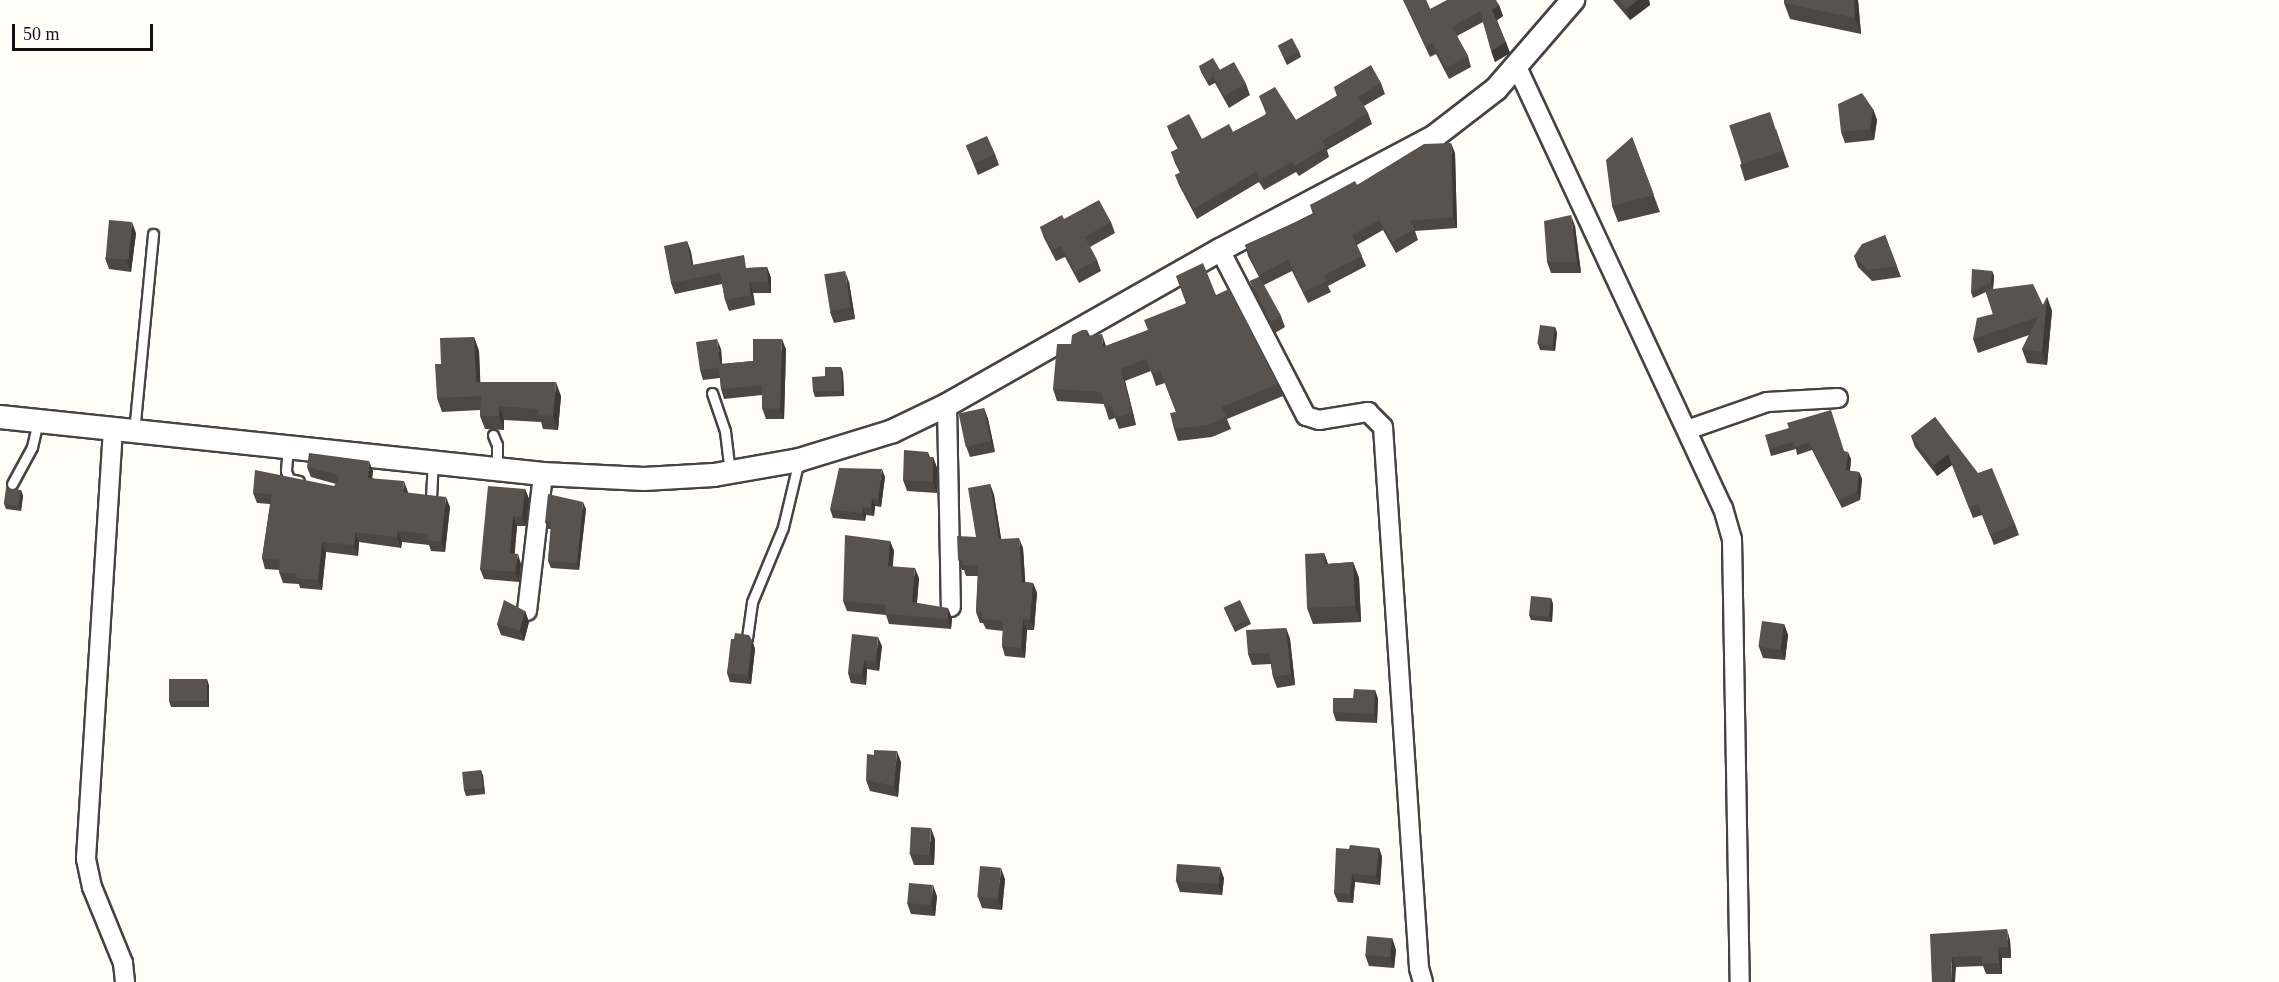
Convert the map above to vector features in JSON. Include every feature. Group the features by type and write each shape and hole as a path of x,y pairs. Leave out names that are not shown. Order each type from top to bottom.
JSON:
{"street":[{"path":"0,417 543,474 644,479 730,473 799,460 892,431 947,405 1220,250 1435,136 1478,105 1517,67 1573,0"},
{"path":"1517,67 1723,508 1734,556 1740,982"},
{"path":"1220,250 1306,416 1319,420 1368,412 1383,427 1419,968 1423,982"},
{"path":"1687,430 1767,402 1838,398"},
{"path":"947,405 951,607"},
{"path":"124,431 86,859 92,887 123,963 125,982"},
{"path":"527,611 543,474"}],"lane":[{"path":"124,431 153,234"},
{"path":"712,393 725,431 730,473"},
{"path":"12,484 28,456 38,421"},
{"path":"493,435 497,445 497,469"},
{"path":"288,447 286,471 289,478 308,483"},
{"path":"747,638 752,602 783,527 799,460"},
{"path":"431,498 433,462"}],"building":[{"path":"1404,0 1426,0 1430,9 1447,0 1496,0 1499,5 1492,10 1506,42 1491,51 1480,11 1452,27 1468,56 1446,68 1432,43 1426,47"},
{"path":"1619,0 1638,0 1626,9"},
{"path":"1784,0 1854,0 1855,18 1784,3"},
{"path":"1292,38 1299,51 1285,59 1278,46"},
{"path":"1213,58 1220,70 1212,74 1213,77 1207,81 1199,66"},
{"path":"1234,62 1246,84 1224,96 1212,74"},
{"path":"1371,65 1381,83 1358,97 1368,113 1322,141 1326,147 1295,166 1292,162 1260,180 1256,172 1194,209 1175,175 1181,172 1171,152 1179,148 1167,126 1189,114 1202,139 1229,124 1233,132 1268,112 1259,96 1275,87 1296,120 1338,95 1334,87"},
{"path":"1862,93 1873,109 1870,129 1841,132 1838,104"},
{"path":"1770,112 1783,151 1742,164 1729,125"},
{"path":"987,136 995,154 974,164 966,145"},
{"path":"1632,137 1654,195 1612,206 1606,160"},
{"path":"1451,143 1453,217 1410,221 1415,229 1392,242 1379,220 1352,235 1362,256 1324,275 1327,281 1304,292 1288,260 1259,275 1245,245 1315,214 1310,205 1355,181 1357,185 1424,144"},
{"path":"1099,200 1111,222 1085,237 1097,260 1075,272 1061,246 1052,250 1040,227 1062,215 1064,219"},
{"path":"1571,215 1577,262 1547,262 1544,221"},
{"path":"109,220 132,222 129,260 106,258"},
{"path":"1885,235 1897,266 1868,270 1854,256 1862,244"},
{"path":"687,241 692,265 744,255 746,268 767,267 768,282 749,282 751,295 725,300 720,273 671,283 664,246"},
{"path":"1203,263 1216,295 1229,289 1278,384 1222,407 1226,417 1208,425 1174,429 1170,413 1176,412 1160,371 1152,374 1146,359 1121,369 1132,413 1115,417 1112,406 1105,408 1101,392 1053,389 1057,344 1071,344 1072,335 1082,330 1087,330 1087,336 1102,334 1103,347 1148,330 1144,320 1187,303 1176,276"},
{"path":"1972,269 1992,271 1991,283 1971,292"},
{"path":"845,271 851,308 830,311 824,274"},
{"path":"1259,277 1281,316 1271,322 1250,281"},
{"path":"2033,284 2043,305 2047,297 2042,352 2022,349 2038,317 1973,339 1977,318 1993,314 1985,290"},
{"path":"1540,325 1555,327 1552,346 1537,344"},
{"path":"474,337 476,382 556,382 553,416 538,415 539,409 499,406 499,416 480,416 481,396 437,398 435,364 441,364 440,338"},
{"path":"717,339 720,364 753,361 753,339 782,339 780,409 762,408 762,385 721,389 719,368 700,370 696,342"},
{"path":"825,367 841,367 842,391 813,391 812,377 825,376"},
{"path":"984,408 991,441 966,447 959,413"},
{"path":"1831,410 1844,451 1848,452 1846,470 1859,472 1857,492 1839,500 1809,442 1795,447 1793,442 1769,449 1765,435 1789,428 1787,423"},
{"path":"1935,417 1978,473 1992,468 2015,524 1990,535 1978,504 1969,508 1948,454 1934,465 1911,436"},
{"path":"904,450 928,452 928,457 933,457 933,482 903,480"},
{"path":"309,453 369,461 368,478 404,481 403,492 446,497 441,542 427,540 428,534 398,531 397,537 355,532 354,545 322,542 318,580 296,578 297,574 279,572 280,560 262,558 272,494 253,493 255,470 334,486 339,480 336,474 307,467"},
{"path":"839,468 882,469 878,499 872,498 871,508 863,507 862,513 830,509"},
{"path":"990,484 999,539 1019,538 1022,582 1033,583 1030,620 1023,619 1021,648 1002,646 1003,621 982,619 982,613 976,612 978,566 962,565 963,560 958,559 957,536 976,537 968,488"},
{"path":"488,486 525,489 522,517 513,516 510,553 518,554 515,572 480,569"},
{"path":"6,488 21,490 19,506 4,504"},
{"path":"548,494 583,502 577,563 548,561 551,522 545,522"},
{"path":"845,535 890,541 888,566 915,568 912,602 948,608 948,619 886,614 886,605 843,601"},
{"path":"1324,553 1325,564 1353,562 1355,606 1307,608 1305,554"},
{"path":"1531,596 1551,598 1549,617 1529,615"},
{"path":"504,600 525,611 520,630 497,624"},
{"path":"1240,600 1249,619 1233,627 1224,608"},
{"path":"1762,621 1784,624 1780,650 1758,647"},
{"path":"1286,628 1291,674 1273,677 1269,653 1248,654 1246,630"},
{"path":"735,633 749,635 752,640 748,675 727,673 731,639 734,639"},
{"path":"852,634 878,637 876,661 864,660 862,675 848,673"},
{"path":"169,679 207,679 207,701 169,701"},
{"path":"1354,689 1375,690 1374,714 1333,712 1333,698 1353,698"},
{"path":"874,750 897,751 894,786 866,780 867,754 874,755"},
{"path":"481,770 483,788 464,790 462,772"},
{"path":"911,827 931,828 930,855 910,854"},
{"path":"1350,845 1379,848 1376,876 1352,874 1350,894 1334,893 1336,848 1349,849"},
{"path":"1177,864 1220,867 1219,884 1176,881"},
{"path":"980,866 1001,868 998,899 977,897"},
{"path":"909,883 933,885 931,905 907,903"},
{"path":"2007,929 2008,947 1998,948 1999,963 1982,964 1982,956 1952,957 1951,982 1932,982 1930,934"},
{"path":"1367,936 1392,938 1390,957 1365,955"}]}
